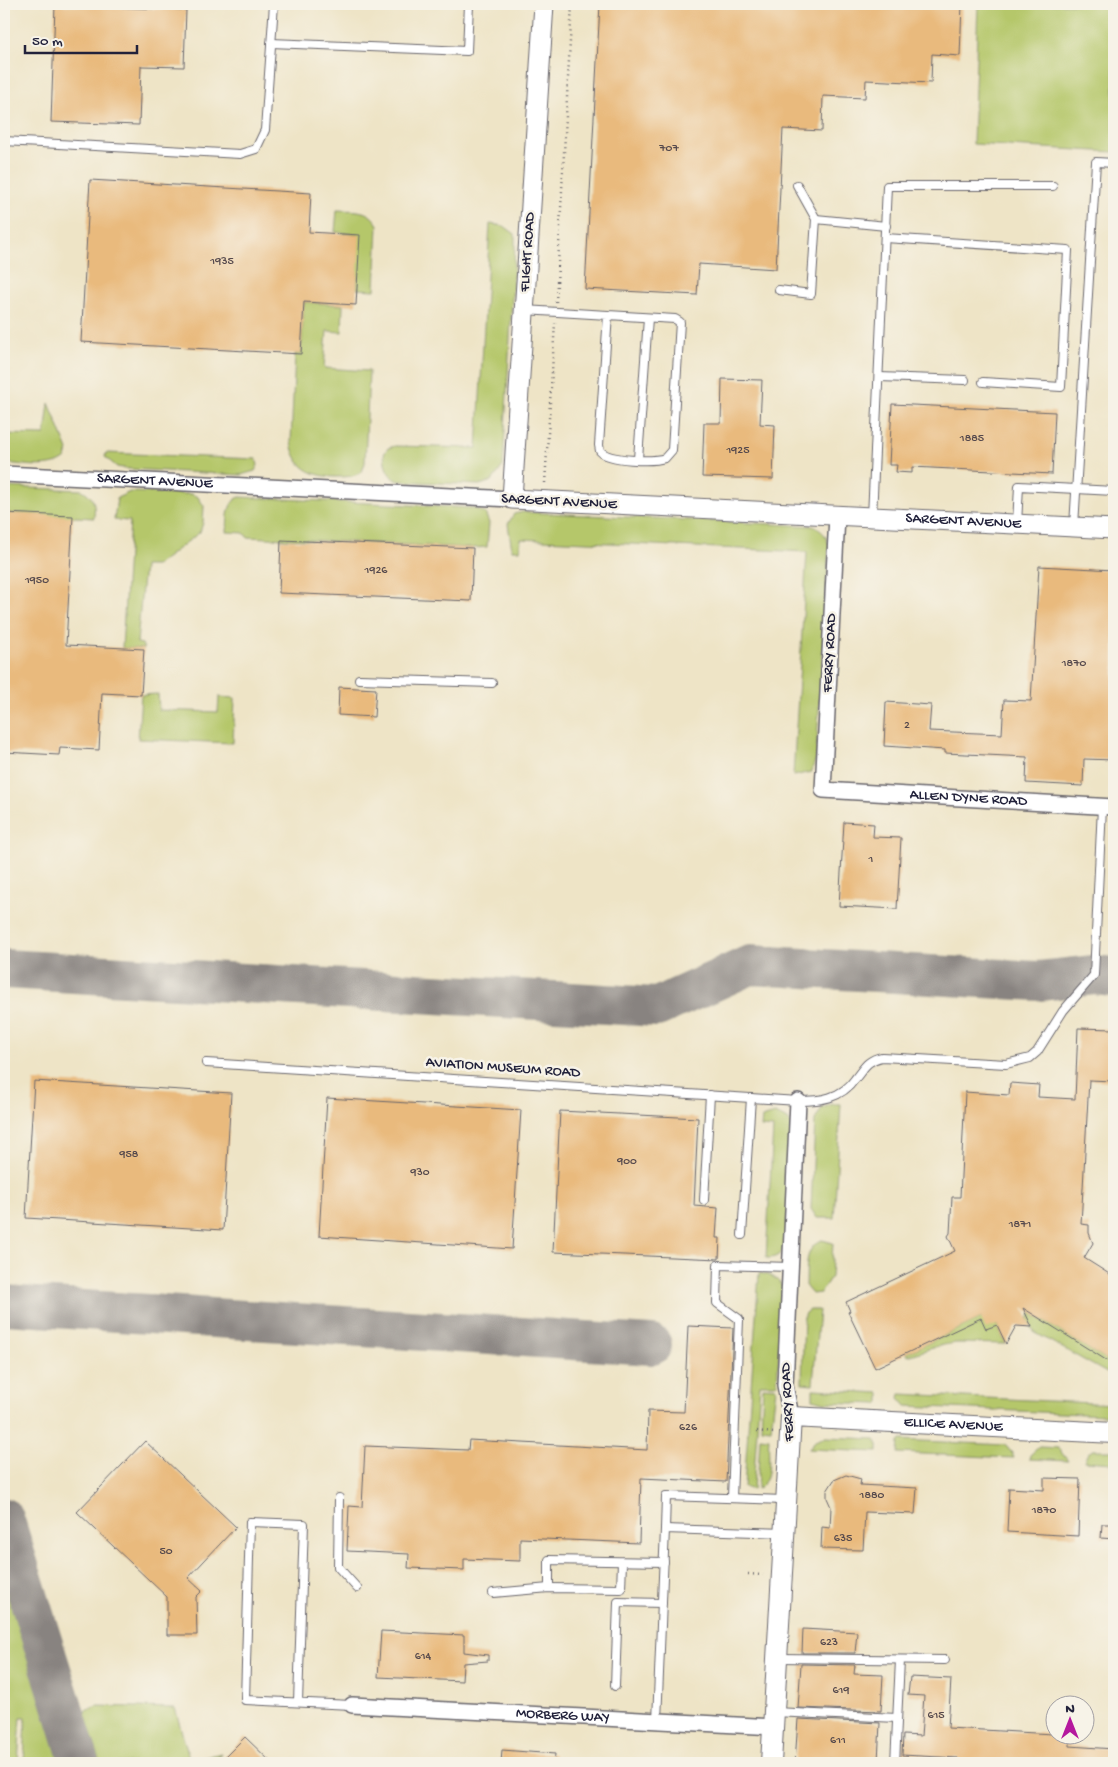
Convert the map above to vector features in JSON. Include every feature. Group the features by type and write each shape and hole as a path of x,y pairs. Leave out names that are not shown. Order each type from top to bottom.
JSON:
{"main road":[{"name":"ELLICE AVENUE","path":"791,1417 1114,1433"},
{"name":"FERRY ROAD","path":"771,1763 786,1534 791,1417"}],"street":[{"name":"FLIGHT ROAD","path":"512,499 544,4"},
{"name":"SARGENT AVENUE","path":"4,474 1114,529"},
{"name":"FERRY ROAD","path":"823,790 837,516"},
{"name":"ALLEN DYNE ROAD","path":"823,790 1108,807"},
{"name":"FERRY ROAD","path":"791,1417 785,1385 798,1101"},
{"name":"MORBERG WAY","path":"352,1705 657,1721 774,1719"}],"lane":[{"path":"4,141 240,154 256,149 266,130 274,4"},
{"path":"271,43 467,52 469,4"},
{"path":"1074,527 1096,162 1114,163"},
{"path":"779,290 811,294 816,219 797,185"},
{"path":"872,518 887,186 1053,186"},
{"path":"816,219 886,226"},
{"path":"885,238 1068,250 1061,387 983,382"},
{"path":"524,310 608,315 648,318 675,319 681,326 672,450 665,458 660,460 604,456 599,445 608,315"},
{"path":"638,459 648,318"},
{"path":"878,377 965,380"},
{"path":"1017,524 1019,486 1114,491"},
{"path":"359,679 492,683"},
{"name":"AVIATION MUSEUM ROAD","path":"206,1063 820,1101 841,1093 873,1059 882,1057 1006,1064 1030,1058 1037,1052 1063,1011 1094,976 1108,807"},
{"path":"704,1200 710,1095"},
{"path":"742,1235 751,1098"},
{"path":"732,1498 740,1319 717,1303 718,1264 790,1267"},
{"path":"657,1721 666,1496 787,1500"},
{"path":"339,1498 338,1567 357,1588"},
{"path":"298,1702 304,1524 250,1522 245,1700 352,1705"},
{"path":"665,1528 786,1534"},
{"path":"548,1588 549,1560 664,1562"},
{"path":"493,1593 548,1588 621,1589 622,1562"},
{"path":"615,1686 618,1602 662,1603"},
{"path":"778,1658 945,1660"},
{"path":"895,1763 900,1660"},
{"path":"774,1719 896,1718"}],"path":[{"path":"545,483 572,4"},
{"path":"748,1574 763,1575"}],"green space":[{"path":"978,4 1114,4 1114,152 973,144"},
{"path":"337,210 366,213 378,225 375,290 357,289 358,235 335,232"},
{"path":"490,224 504,226 515,234 503,466 492,481 480,485 399,481 389,474 386,467 384,454 388,448 395,446 477,448"},
{"path":"304,302 343,305 342,332 327,331 324,368 369,371 365,463 362,472 356,475 335,477 319,475 300,464 293,451 291,442 295,354 301,354"},
{"path":"49,403 68,450 66,458 60,462 45,466 4,463 4,434 45,435"},
{"path":"106,453 256,459 258,465 255,471 241,475 129,469 117,467 105,457"},
{"path":"4,487 82,490 92,499 94,518 4,513"},
{"path":"130,492 191,494 198,497 204,506 203,523 200,532 156,566 144,566 137,643 142,644 144,649 122,648 130,521 114,520 117,498"},
{"path":"240,497 473,508 485,513 489,523 487,547 473,548 247,537 244,533 227,532 230,507 235,499"},
{"path":"523,512 813,526 822,532 829,545 816,759 811,772 793,776 807,552 521,539 520,550 512,550 508,524 514,514"},
{"path":"158,694 159,710 218,712 219,697 235,698 233,743 138,739 141,695"},
{"path":"833,1104 841,1104 834,1218 817,1218 811,1209 815,1120 822,1108"},
{"path":"775,1114 788,1120 792,1125 786,1244 779,1255 773,1258 766,1258 773,1128 761,1127 762,1118"},
{"path":"822,1240 833,1243 831,1277 820,1293 812,1294 806,1287 807,1260 812,1248"},
{"path":"759,1273 773,1277 783,1288 777,1384 760,1384 753,1490 744,1487"},
{"path":"809,1310 819,1310 813,1384 802,1383 804,1314"},
{"path":"1031,1313 1114,1365 1114,1377 1034,1332 1028,1319"},
{"path":"981,1318 997,1325 1006,1344 955,1343 938,1346 908,1356 907,1353"},
{"path":"763,1387 776,1388 771,1429 761,1428"},
{"path":"813,1389 880,1393 880,1402 878,1404 824,1402 813,1399"},
{"path":"900,1394 1114,1404 1114,1411 1105,1415 906,1406 899,1398"},
{"path":"760,1437 769,1438 769,1466 766,1479 757,1489"},
{"path":"825,1437 875,1439 878,1445 878,1452 808,1449 815,1441"},
{"path":"901,1440 1005,1445 1014,1458 898,1453"},
{"path":"1039,1447 1058,1448 1068,1461 1029,1459 1030,1455"},
{"path":"1093,1450 1114,1450 1114,1463 1084,1461 1088,1453"},
{"path":"10,1588 64,1763 24,1763 26,1717 21,1717 18,1763 4,1763 4,1589"},
{"path":"98,1706 175,1708 190,1761 221,1753 214,1763 101,1763 85,1715 85,1711"}],"building":[{"path":"600,4 962,4 960,56 932,54 931,83 866,80 865,98 823,96 822,131 783,129 776,269 699,264 697,295 585,289"},
{"path":"55,5 186,10 184,67 141,66 139,125 51,122"},
{"path":"90,180 311,193 309,232 360,235 356,305 304,302 301,354 81,342"},
{"path":"722,379 762,380 760,424 775,425 773,479 702,477 704,423 721,423"},
{"path":"892,404 1055,412 1052,474 912,467 912,473 896,472 897,465 889,465"},
{"path":"4,513 73,516 66,645 144,649 141,695 102,693 99,750 60,748 59,755 4,752"},
{"path":"281,540 473,548 471,601 279,593"},
{"path":"1039,566 1114,570 1114,760 1084,759 1083,786 1026,783 1027,757 945,753 945,750 884,746 886,702 931,705 929,731 1002,734 1004,700 1031,701"},
{"path":"339,687 376,689 374,717 338,715"},
{"path":"844,822 874,824 873,837 901,838 897,909 839,906"},
{"path":"1078,1028 1114,1029 1114,1081 1089,1080 1081,1224 1089,1225 1089,1233 1093,1243 1084,1258 1114,1277 1114,1365 1023,1308 1032,1327 1016,1326 1006,1344 997,1325 986,1329 981,1318 875,1368 848,1312 850,1311 846,1302 955,1251 948,1236 950,1233 952,1197 960,1197 965,1092 1009,1095 1010,1083 1039,1085 1038,1097 1075,1099"},
{"path":"34,1081 231,1093 223,1230 26,1218"},
{"path":"327,1098 521,1110 512,1249 319,1236"},
{"path":"560,1111 698,1118 694,1206 718,1208 716,1238 720,1238 719,1259 553,1252"},
{"path":"688,1326 733,1328 726,1482 641,1478 639,1543 520,1538 520,1561 464,1559 464,1570 408,1568 409,1554 347,1551 349,1506 362,1507 365,1446 468,1450 469,1440 647,1450 648,1411 684,1412"},
{"path":"145,1441 236,1527 188,1578 202,1591 196,1597 197,1635 167,1635 167,1597 77,1512"},
{"path":"846,1475 861,1479 860,1485 917,1488 915,1514 865,1512 863,1550 821,1549 822,1527 830,1528 831,1507 827,1498 827,1491 834,1480"},
{"path":"1044,1478 1080,1479 1078,1536 1007,1532 1009,1488 1044,1490"},
{"path":"1102,1524 1114,1524 1114,1539 1101,1538"},
{"path":"803,1629 857,1632 855,1653 802,1653"},
{"path":"381,1631 464,1635 464,1652 488,1655 488,1661 463,1663 462,1681 378,1677"},
{"path":"801,1664 855,1665 854,1674 883,1675 881,1711 798,1708"},
{"path":"910,1677 951,1679 948,1728 1046,1734 1046,1744 1070,1744 1070,1746 1114,1749 1114,1763 958,1763 958,1758 902,1755 903,1735 921,1736 924,1696 908,1695"},
{"path":"798,1719 880,1723 878,1761 823,1758 823,1763 795,1763"},
{"path":"245,1737 272,1763 219,1763"},
{"path":"502,1750 555,1754 554,1763 501,1763"}],"taxiway":[{"path":"4,969 657,1007 750,965 1039,981 1094,975 1114,977"},
{"path":"4,1305 652,1345"},
{"path":"4,1518 80,1763"}]}
